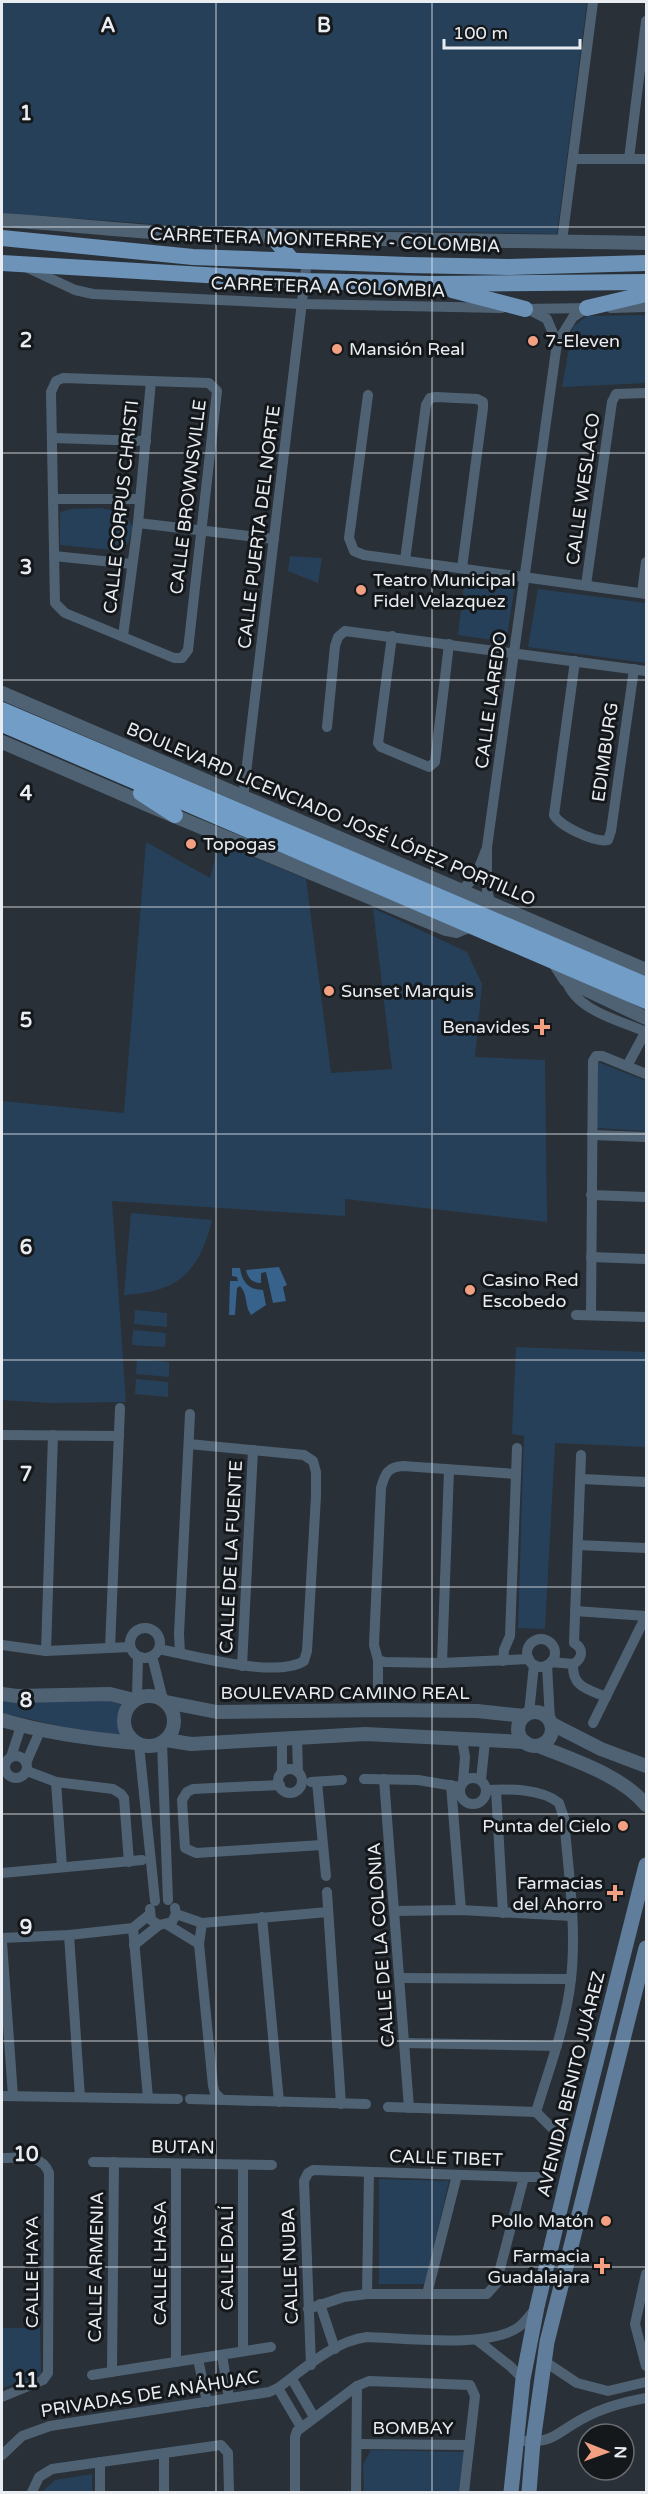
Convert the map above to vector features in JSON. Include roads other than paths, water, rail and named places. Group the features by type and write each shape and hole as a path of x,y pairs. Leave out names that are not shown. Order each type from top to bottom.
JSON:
{"highway":[{"name":"BOULEVARD LICENCIADO JOSÉ LÓPEZ PORTILLO","path":"2,711 588,969 646,1000"},
{"name":"BOULEVARD LICENCIADO JOSÉ LÓPEZ PORTILLO","path":"2,724 555,963 588,969 646,985"},
{"path":"108,770 175,815"}],"main road":[{"path":"272,236 300,260"},
{"name":"CARRETERA MONTERREY - COLOMBIA","path":"2,238 193,257 509,267 646,262"},
{"name":"CARRETERA MONTERREY - COLOMBIA","path":"8,263 305,281 431,284 646,282"},
{"path":"431,284 525,309"},
{"path":"587,308 646,294"},
{"name":"AVENIDA BENITO JUÁREZ","path":"511,2493 523,2379 537,2307 646,1864"},
{"path":"529,2493 533,2442 547,2342 646,1948"},
{"path":"537,2307 543,2315 547,2342"}],"street":[{"path":"562,241 592,2"},
{"path":"629,159 646,21"},
{"path":"573,159 646,159"},
{"path":"2,220 154,232 646,243"},
{"name":"CALLE PUERTA DEL NORTE","path":"243,798 303,304 305,281 300,260"},
{"name":"CARRETERA A COLOMBIA","path":"8,263 75,290 93,294 303,304 525,309 646,307"},
{"name":"CALLE LAREDO","path":"491,904 487,879 487,847 557,343 573,317 587,308"},
{"path":"525,309 547,320 557,343"},
{"name":"CALLE BROWNSVILLE","path":"63,378 151,381 209,384 217,391 188,650 184,657 174,658 58,608 54,596 55,500 51,392 56,381 63,378"},
{"name":"CALLE CORPUS CHRISTI","path":"123,636 138,524 151,381"},
{"name":"CALLE WESLACO","path":"586,585 612,402 616,394 646,393"},
{"path":"368,395 349,538 354,551 363,555 644,593 646,562"},
{"path":"405,560 424,410 430,399 443,397 483,402 462,568"},
{"path":"53,438 146,441"},
{"path":"55,500 140,499"},
{"path":"138,524 274,539"},
{"path":"54,556 132,564"},
{"path":"327,727 334,646 340,633 353,631 646,671"},
{"path":"392,636 378,743 381,747 432,766 435,762 449,644"},
{"name":"EDIMBURG","path":"575,661 554,814 560,823 600,841 608,840 634,669"},
{"name":"BOULEVARD LICENCIADO JOSÉ LÓPEZ PORTILLO","path":"2,693 646,970"},
{"name":"BOULEVARD LICENCIADO JOSÉ LÓPEZ PORTILLO","path":"2,742 446,929 456,931 471,925"},
{"name":"CALLE LAREDO","path":"460,890 470,884 476,875 487,847"},
{"path":"555,963 566,980 646,1027 627,1066"},
{"path":"591,1315 594,1058 602,1056 646,1072"},
{"path":"592,1135 646,1137"},
{"path":"591,1195 646,1197"},
{"path":"591,1257 646,1258"},
{"path":"576,1315 646,1317"},
{"path":"110,1648 120,1408"},
{"path":"138,1657 155,1653 180,1653 190,1414"},
{"path":"2,1435 119,1436"},
{"path":"46,1651 53,1435"},
{"name":"CALLE DE LA FUENTE","path":"180,1653 242,1666 292,1665 306,1658 316,1496 316,1472 310,1457 189,1444"},
{"path":"503,1661 504,1650 510,1636 517,1448"},
{"name":"CALLE DE LA FUENTE","path":"242,1666 253,1450"},
{"path":"574,1643 581,1455"},
{"path":"378,1692 378,1660 374,1645 383,1479 391,1467 516,1474"},
{"path":"442,1663 449,1470"},
{"path":"580,1479 646,1482"},
{"path":"578,1545 646,1548"},
{"path":"575,1611 646,1616 593,1722"},
{"path":"2,1645 46,1651 110,1648 131,1641 145,1628 157,1635 179,1635"},
{"path":"111,1631 131,1641 138,1657 135,1699 128,1707 123,1724 126,1732 137,1744 154,1902"},
{"path":"157,1635 155,1653 165,1701 174,1717 171,1734 164,1742 168,1900"},
{"path":"378,1660 394,1663 503,1661 573,1664 581,1654 579,1647 574,1643 552,1645 541,1639 529,1646 518,1643 510,1636"},
{"path":"539,1746 550,1738 549,1664 555,1654 552,1645"},
{"path":"525,1742 518,1729 527,1714 532,1662 529,1646"},
{"path":"573,1664 573,1674 579,1684 606,1697"},
{"path":"2,1694 17,1696 110,1694 135,1699 151,1695 165,1701"},
{"name":"BOULEVARD CAMINO REAL","path":"165,1701 217,1712 385,1710 527,1714"},
{"path":"527,1714 543,1714 551,1722 601,1749 646,1766"},
{"path":"2,1720 40,1731 150,1747 164,1742 192,1744 365,1734 525,1742 603,1774 637,1794 646,1805"},
{"path":"21,1726 6,1762 6,1772 11,1778 22,1777 40,1731"},
{"path":"282,1738 280,1785 285,1791 292,1792 298,1789 300,1778 297,1737"},
{"path":"461,1910 458,1785 465,1757 462,1739"},
{"path":"485,1741 488,1787 503,1913"},
{"path":"6,1762 22,1757 27,1767 56,1782 113,1789 121,1794 124,1798 129,1862"},
{"path":"282,1772 292,1769 300,1778 317,1782 342,1780"},
{"path":"364,1779 418,1780 458,1785 473,1778 488,1787 531,1792 547,1796 559,1803 564,1818 571,1916 571,1979 557,2046 536,2112"},
{"name":"CALLE DE LA COLONIA","path":"384,1779 409,2108"},
{"path":"56,1782 62,1867"},
{"path":"317,1782 326,1876"},
{"path":"280,1785 193,1789 187,1792 182,1800 185,1848 196,1853 322,1845"},
{"path":"458,1785 462,1799 473,1804 481,1801 488,1787"},
{"path":"2,1873 142,1860"},
{"path":"327,1892 342,2104"},
{"path":"2,1938 69,1935 133,1928 149,1916 154,1902 161,1899 168,1900 174,1906 176,1914"},
{"path":"395,1911 461,1910 571,1916"},
{"path":"176,1914 202,1923 328,1912"},
{"path":"135,1944 176,1914"},
{"path":"149,1916 199,1944"},
{"path":"262,1917 279,2102"},
{"path":"202,1923 199,1944 213,2086 215,2093 221,2099"},
{"path":"133,1928 148,2098"},
{"path":"69,1935 80,2097"},
{"path":"2,1942 13,2096"},
{"path":"400,1978 571,1979"},
{"path":"405,2043 557,2046"},
{"path":"2,2096 178,2099"},
{"path":"190,2099 366,2104"},
{"path":"388,2107 536,2112 559,2134"},
{"name":"CALLE HAYA","path":"2,2158 41,2160 49,2173 49,2196 48,2373 43,2380 2,2397"},
{"name":"BUTAN","path":"93,2162 272,2165"},
{"name":"CALLE ARMENIA","path":"112,2372 114,2162"},
{"name":"CALLE LHASA","path":"176,2164 176,2362"},
{"name":"CALLE DALÍ","path":"243,2165 243,2351"},
{"name":"CALLE TIBET","path":"308,2308 344,2296 367,2294 488,2295 496,2284 524,2177 313,2170"},
{"name":"CALLE NUBA","path":"311,2365 304,2181 308,2173 313,2170"},
{"path":"367,2294 369,2172"},
{"path":"427,2294 457,2175"},
{"path":"524,2177 549,2177"},
{"path":"646,2274 636,2314 642,2335 646,2366"},
{"name":"CALLE NUBA","path":"320,2304 335,2349"},
{"name":"PRIVADAS DE ANÁHUAC","path":"4,2446 22,2436 50,2426 207,2402 278,2388 352,2340 367,2337 477,2340 498,2336 520,2326 537,2307"},
{"path":"477,2340 523,2379"},
{"path":"92,2375 271,2347"},
{"path":"222,2355 229,2398"},
{"path":"198,2359 207,2402"},
{"path":"544,2361 577,2383 608,2391 646,2382"},
{"path":"292,2379 314,2417"},
{"path":"295,2493 295,2437 301,2427 357,2386 369,2381 470,2385 475,2396 464,2493"},
{"path":"356,2493 357,2386"},
{"path":"278,2388 301,2427"},
{"path":"608,2391 611,2405"},
{"path":"515,2440 533,2442 552,2439 582,2419 611,2405 646,2398"},
{"name":"BOMBAY","path":"357,2444 469,2445"},
{"path":"32,2493 39,2477 46,2472 215,2445 226,2448 229,2458 229,2493"},
{"path":"164,2454 164,2493"},
{"path":"100,2462 100,2493"}],"place":[{"name":"7-Eleven","path":"533,341"},
{"name":"Mansión Real","path":"337,349"},
{"name":"Teatro Municipal Fidel Velazquez","path":"361,590"},
{"name":"Topogas","path":"191,844"},
{"name":"Sunset Marquis","path":"329,991"},
{"name":"Benavides","path":"542,1027"},
{"name":"Casino Red Escobedo","path":"470,1290"},
{"name":"Punta del Cielo","path":"623,1826"},
{"name":"Farmacias del Ahorro","path":"615,1893"},
{"name":"Pollo Matón","path":"606,2221"},
{"name":"Farmacia Guadalajara","path":"602,2266"}]}
